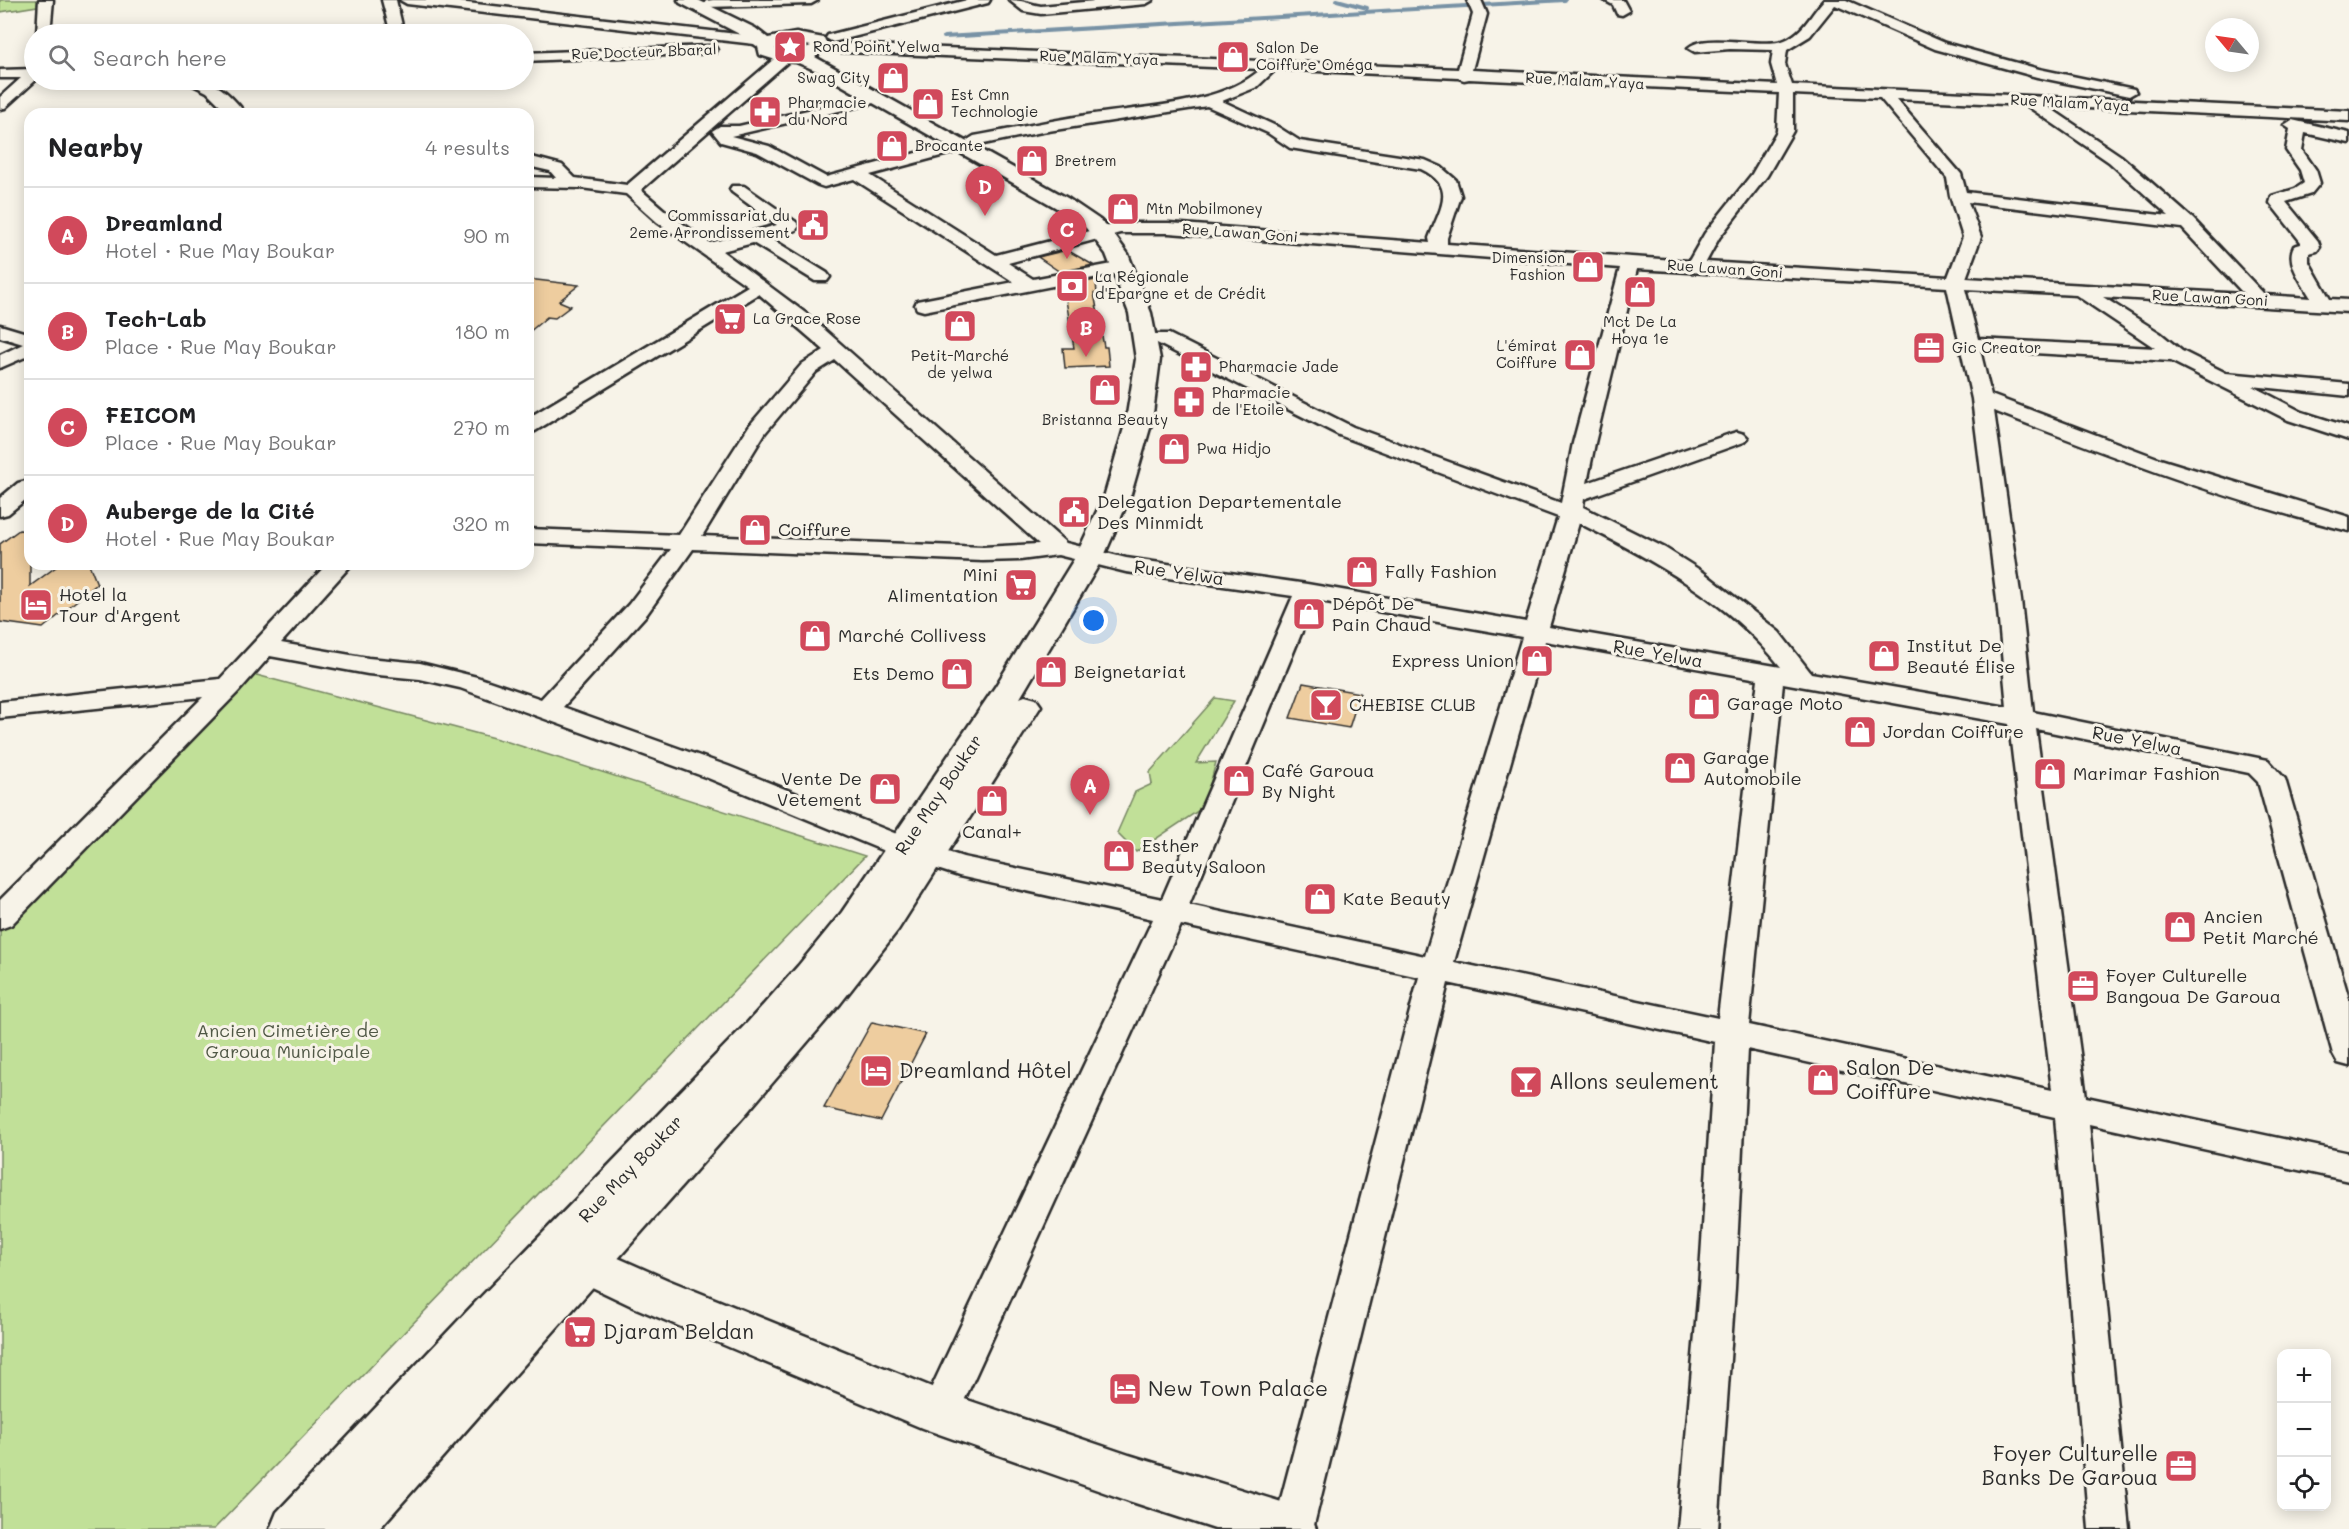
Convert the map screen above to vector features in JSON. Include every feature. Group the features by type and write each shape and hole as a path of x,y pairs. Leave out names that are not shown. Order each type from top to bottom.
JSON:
{"main road":[{"path":"686,0 765,45 770,54 804,48"},
{"path":"707,2 804,48"},
{"name":"Rue May Boukar","path":"804,48 877,98 967,143"},
{"name":"Rue May Boukar","path":"346,1529 569,1256 916,852 1011,687 1099,558 1137,497 1155,423 1161,378 1162,338 1143,276 1111,230 1079,213 947,128 804,48"},
{"name":"Rue May Boukar","path":"1099,558 1102,532 1121,483 1139,421 1148,359 1140,313 1111,230"},
{"path":"569,1256 652,1294 939,1412 1129,1478 1292,1529"},
{"name":"Rue May Boukar","path":"296,1529 569,1256"}],"street":[{"path":"45,24 46,0"},
{"path":"389,0 395,24"},
{"path":"407,0 765,45"},
{"path":"707,2 811,0"},
{"path":"631,190 701,129 804,48 981,0"},
{"path":"1016,0 1028,8 1041,10 1146,0"},
{"path":"1611,0 1618,2 1622,11"},
{"path":"1695,267 1711,237 1759,176 1785,130 1786,90 1777,56 1780,48 1797,40 1809,29 1823,7 1833,0 1897,26 1929,43 1968,54 2080,83 2210,105 2227,110"},
{"path":"1464,76 1466,60 1480,14 1476,3"},
{"name":"Rue Docteur Bbaral","path":"534,57 765,45"},
{"path":"1695,48 1730,45 1784,46"},
{"name":"Rue Malam Yaya","path":"804,48 1272,65 1464,76 2349,116"},
{"path":"1968,54 1973,70"},
{"path":"720,131 726,139 763,149 824,182 967,143 1030,129 1209,101 1257,81 1272,65"},
{"path":"0,74 24,74"},
{"path":"0,105 24,83"},
{"path":"1988,86 2000,100"},
{"path":"215,90 233,108"},
{"path":"1885,95 1955,177 1958,196 1972,237 1955,283 1982,399 2009,600 2021,718 2071,1107 2109,1529"},
{"path":"701,129 738,131 877,98"},
{"path":"1209,101 1302,147 1406,162 1435,169 1449,181 1453,189 1438,238 1439,247"},
{"path":"2031,102 2115,159 2187,223 2261,302"},
{"path":"2255,111 2297,127 2349,138"},
{"path":"2297,127 2298,135 2294,150 2308,170 2312,183 2307,191 2296,196 2283,197 2278,200 2278,203 2309,241 2311,247 2300,250 2300,262 2324,305"},
{"path":"534,162 556,168 571,183"},
{"path":"857,174 1030,285"},
{"path":"534,182 571,183 631,190 663,218 760,286 801,319 1058,548"},
{"path":"708,249 790,226 738,189"},
{"path":"1958,196 2187,223"},
{"name":"Rue Lawan Goni","path":"995,261 1111,230 1169,228 1630,263 2349,306"},
{"path":"756,237 821,277"},
{"path":"1292,1529 1436,971 1571,507 1584,443 1630,263"},
{"path":"924,305 1123,267"},
{"path":"534,424 760,286"},
{"path":"2080,291 2144,331 2175,355 2295,416 2349,434"},
{"path":"0,331 24,338"},
{"path":"1162,338 1346,431 1571,507 1657,553 1695,577 1770,637 1803,679"},
{"path":"1970,344 2175,355"},
{"path":"0,362 24,351"},
{"path":"546,710 638,609 671,567 756,430 809,368 836,352"},
{"path":"2217,377 2349,390"},
{"path":"1982,399 2051,424 2070,435 2151,464 2349,524"},
{"path":"1571,507 1668,461 1737,438"},
{"path":"0,482 24,488"},
{"path":"0,509 24,492"},
{"path":"534,536 983,554 1020,553 1058,548"},
{"name":"Rue Yelwa","path":"1058,548 1099,558 1307,591 2021,718 2258,766 2271,779 2349,1054"},
{"path":"0,918 229,686 334,570"},
{"path":"939,1412 1171,913 1307,591"},
{"path":"263,647 369,666 442,675 494,690 718,772 916,852 1171,913 1732,1032 2349,1167"},
{"path":"1698,1529 1717,1288 1732,1032 1771,674"},
{"path":"0,710 229,686"}],"green space":[{"path":"0,0 38,0 37,6 0,12"},
{"name":"Ancien Cimetière de Garoua Municipale","path":"249,673 505,741 865,856 214,1529 0,1529 0,924"},
{"path":"1215,698 1234,701 1196,763 1216,762 1204,807 1136,852 1117,833 1135,792 1152,784 1150,772"}],"building":[{"path":"1067,250 1093,265 1060,272 1038,257"},
{"path":"534,280 579,285 559,301 571,306 555,318 547,317 534,328"},
{"path":"1096,280 1097,295 1094,293 1104,347 1107,347 1109,366 1065,368 1063,348 1074,348 1064,288 1084,287 1078,283"},
{"name":"Hotel la Tour d'Argent","path":"19,530 24,530 24,570 30,570 30,586 52,570 91,570 97,584 43,628 0,622 0,544"},
{"name":"CHEBISE CLUB","path":"1303,683 1360,693 1349,728 1290,718"},
{"name":"Dreamland Hôtel","path":"872,1022 926,1034 881,1121 824,1108"}],"waterway":[{"path":"1337,0 1367,8"},
{"path":"944,37 1565,0"}],"place":[{"name":"Rond Point Yelwa","path":"790,47"},
{"name":"Salon De Coiffure Oméga","path":"1233,57"},
{"name":"Swag City","path":"893,78"},
{"name":"Est Cmn Technologie","path":"928,104"},
{"name":"Pharmacie du Nord","path":"765,112"},
{"name":"Brocante","path":"892,146"},
{"name":"Bretrem","path":"1032,161"},
{"name":"Mtn Mobilmoney","path":"1123,209"},
{"name":"Auberge de la Cité","path":"985,216"},
{"name":"Commissariat du 2eme Arrondissement","path":"813,225"},
{"name":"FEICOM","path":"1067,259"},
{"name":"Dimension Fashion","path":"1588,267"},
{"name":"La Régionale d'Epargne et de Crédit","path":"1072,286"},
{"name":"Mct De La Hoya 1e","path":"1640,292"},
{"name":"La Grace Rose","path":"730,319"},
{"name":"Petit-Marché de yelwa","path":"960,326"},
{"name":"Gic Creator","path":"1929,348"},
{"name":"L'émirat Coiffure","path":"1580,355"},
{"name":"Tech-Lab","path":"1086,357"},
{"name":"Pharmacie Jade","path":"1196,367"},
{"name":"Bristanna Beauty","path":"1105,390"},
{"name":"Pharmacie de l'Etoile","path":"1189,402"},
{"name":"Pwa Hidjo","path":"1174,449"},
{"name":"Delegation Departementale Des Minmidt","path":"1074,512"},
{"name":"Coiffure","path":"755,530"},
{"name":"Fally Fashion","path":"1362,572"},
{"name":"Mini Alimentation","path":"1021,585"},
{"name":"Hotel la Tour d'Argent","path":"36,605"},
{"name":"Dépôt De Pain Chaud","path":"1309,614"},
{"name":"Marché Collivess","path":"815,636"},
{"name":"Institut De Beauté Élise","path":"1884,656"},
{"name":"Express Union","path":"1537,661"},
{"name":"Beignetariat","path":"1051,672"},
{"name":"Ets Demo","path":"957,674"},
{"name":"Garage Moto","path":"1704,704"},
{"name":"CHEBISE CLUB","path":"1326,705"},
{"name":"Jordan Coiffure","path":"1860,732"},
{"name":"Garage Automobile","path":"1680,768"},
{"name":"Marimar Fashion","path":"2050,774"},
{"name":"Café Garoua By Night","path":"1239,781"},
{"name":"Vente De Vetement","path":"885,789"},
{"name":"Canal+","path":"992,801"},
{"name":"Dreamland","path":"1090,815"},
{"name":"Esther Beauty Saloon","path":"1119,856"},
{"name":"Kate Beauty","path":"1320,899"},
{"name":"Ancien Petit Marché","path":"2180,927"},
{"name":"Foyer Culturelle Bangoua De Garoua","path":"2083,986"},
{"name":"Dreamland Hôtel","path":"876,1071"},
{"name":"Salon De Coiffure","path":"1823,1080"},
{"name":"Allons seulement","path":"1526,1082"},
{"name":"Djaram Beldan","path":"580,1332"},
{"name":"New Town Palace","path":"1125,1389"},
{"name":"Foyer Culturelle Banks De Garoua","path":"2181,1466"}]}
